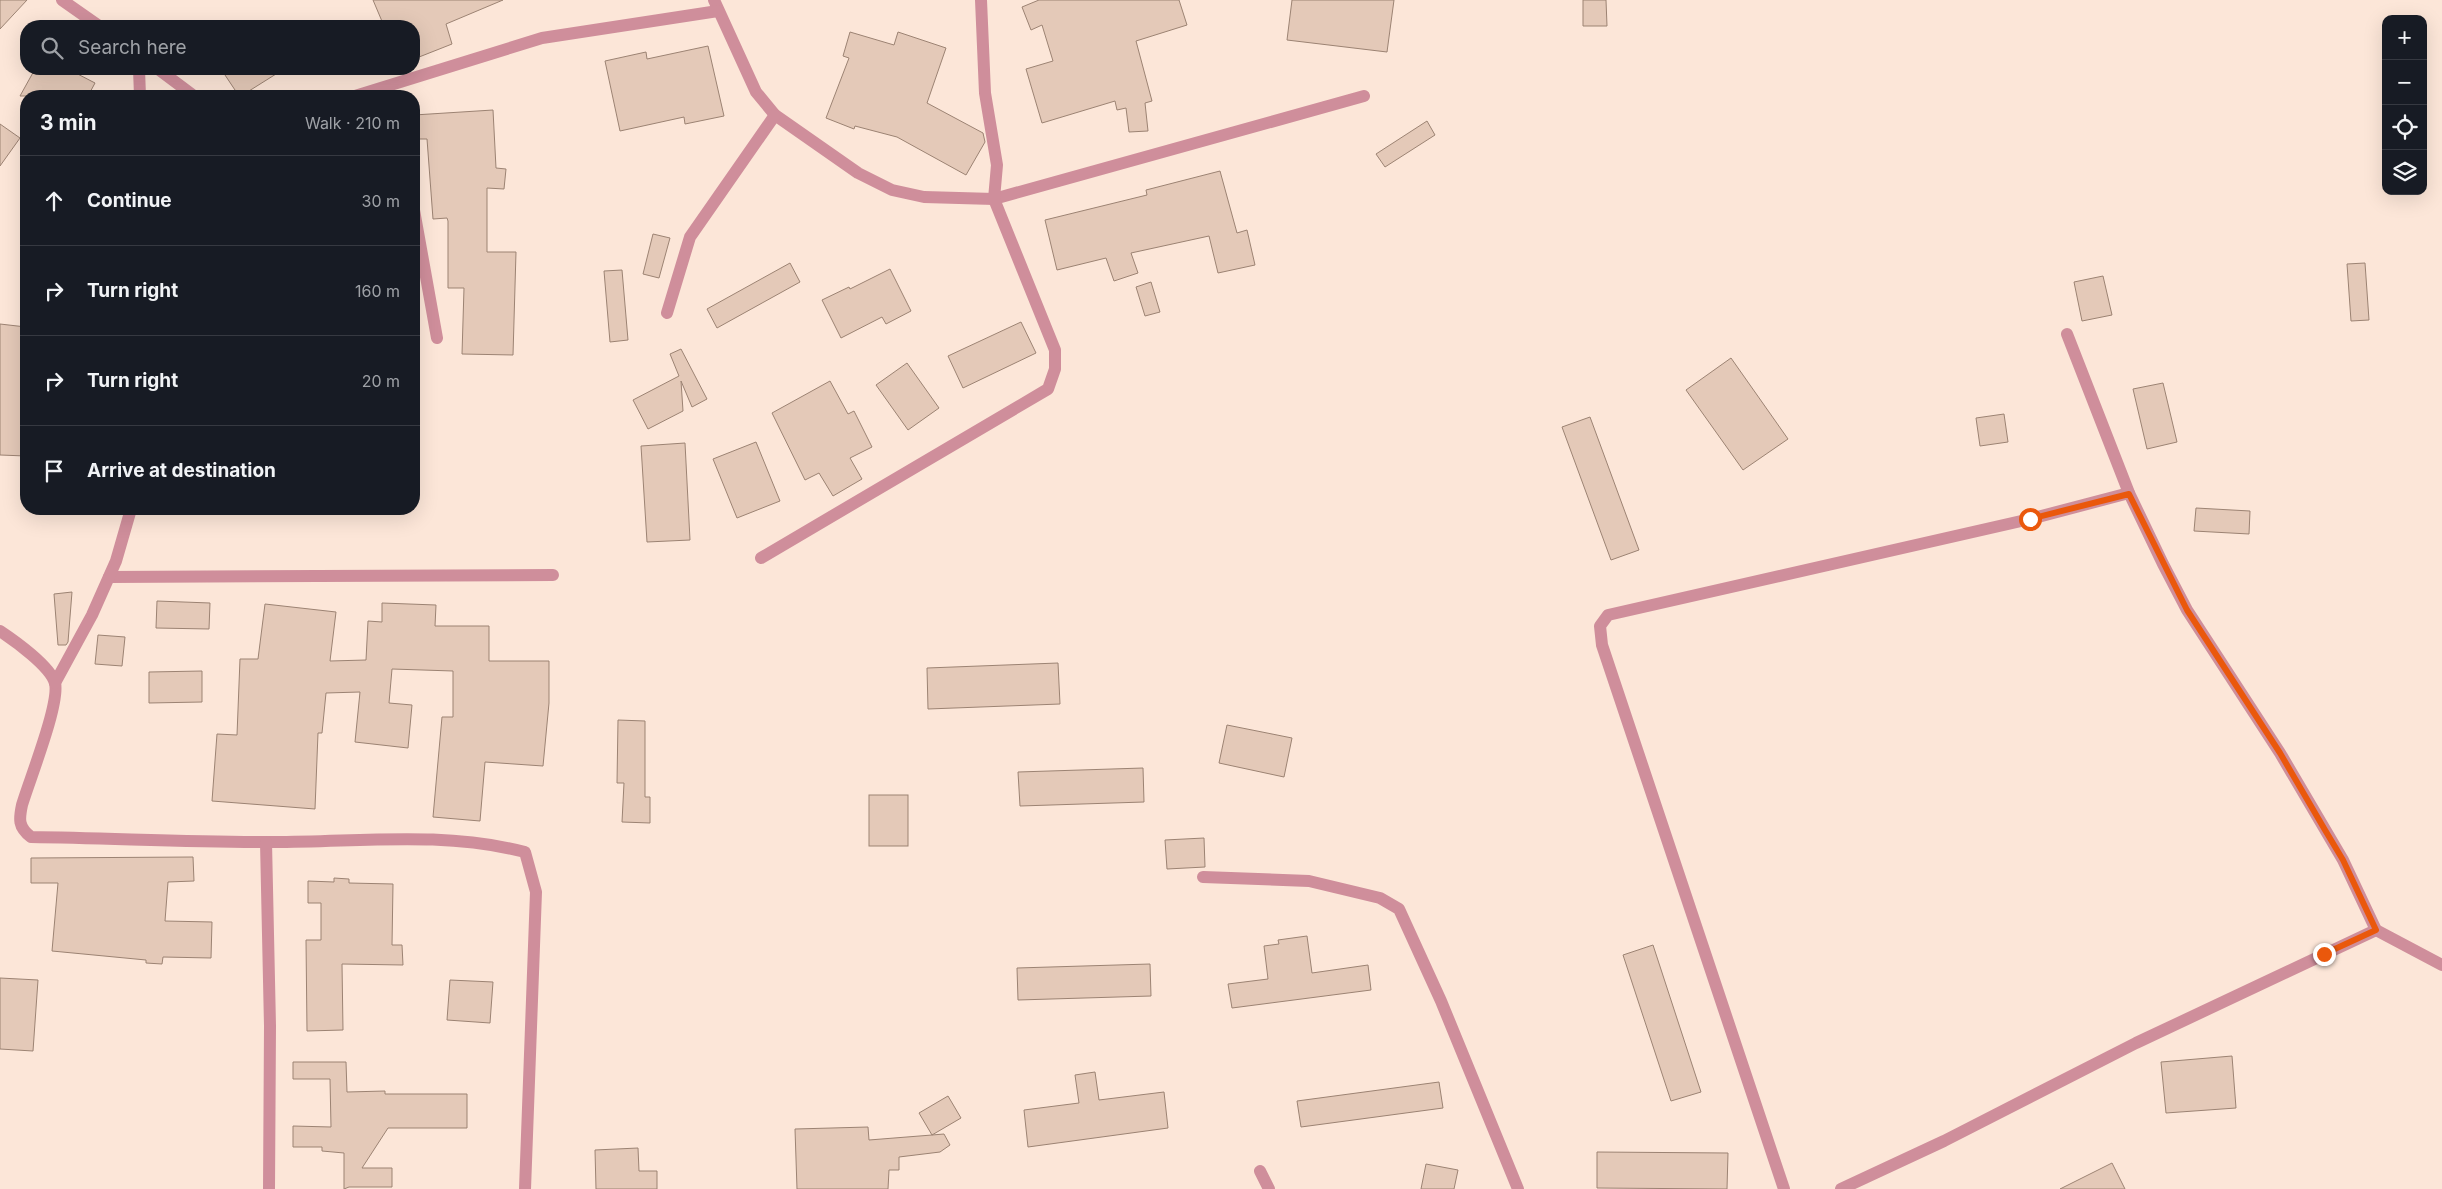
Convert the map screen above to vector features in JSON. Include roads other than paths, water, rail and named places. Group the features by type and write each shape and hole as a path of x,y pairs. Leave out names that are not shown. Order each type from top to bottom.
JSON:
{"street":[{"path":"62,0 90,20"},
{"path":"761,558 1048,389 1054,369 1054,350 994,199 997,165 985,93 981,0"},
{"path":"399,90 542,38 716,6 756,92 775,115 858,173 892,190 924,197 994,199 1364,96"},
{"path":"139,75 140,90"},
{"path":"166,75 186,90"},
{"path":"666,313 690,237 775,115"},
{"path":"420,243 437,338"},
{"path":"2067,334 2129,494 2187,610 2290,769 2343,860 2376,930 2442,965"},
{"path":"1784,1189 1602,645 1600,626 1608,616 2030,519 2129,494"},
{"path":"129,515 109,577 92,615 55,682 54,703 22,804 19,819 23,831 31,836 266,842 436,838 494,844 526,852 536,892 525,1189"},
{"path":"109,577 553,575"},
{"path":"0,631 33,654 55,682"},
{"path":"266,842 270,1026 269,1189"},
{"path":"1203,877 1309,881 1380,898 1399,909 1441,1001 1518,1189"},
{"path":"1841,1189 1944,1141 2136,1043 2376,930"},
{"path":"1260,1172 1269,1189"}]}
